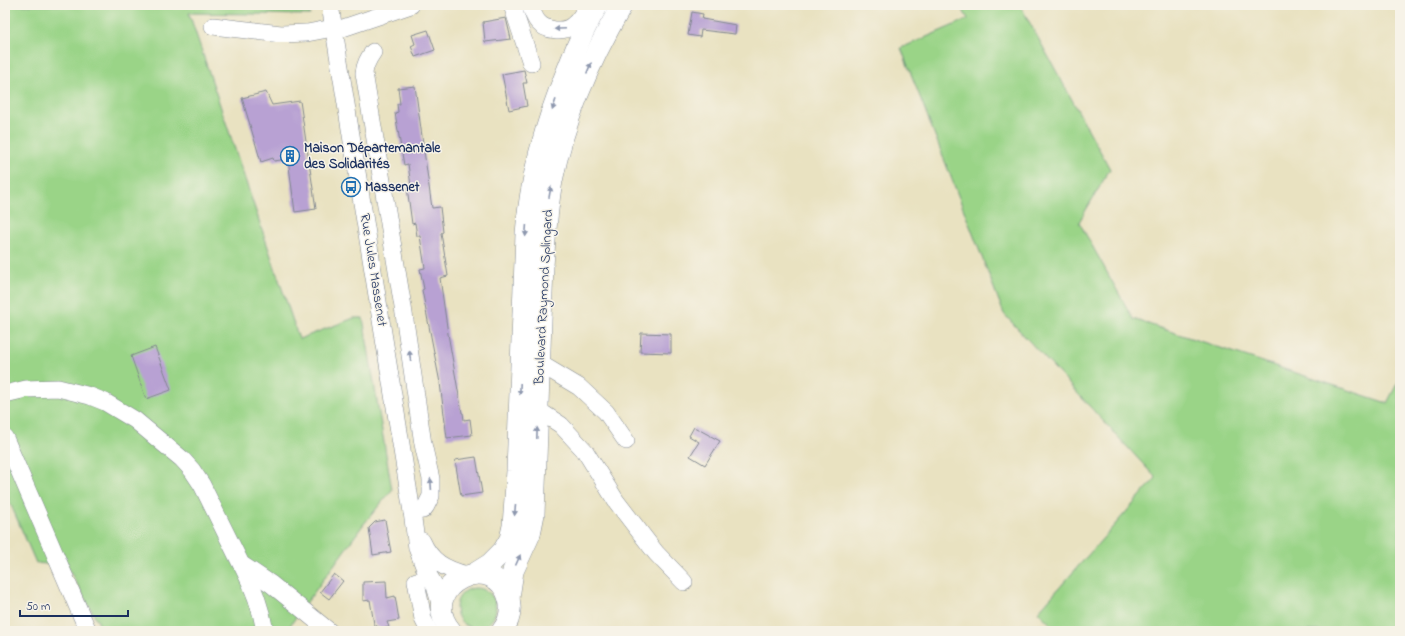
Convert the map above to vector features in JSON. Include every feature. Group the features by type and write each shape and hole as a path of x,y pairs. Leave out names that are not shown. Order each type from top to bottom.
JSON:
{"main road":[{"name":"Boulevard Raymond Splingard","path":"502,631 510,616 509,598 513,571 530,534 534,519 538,410 530,362 526,223 536,165 547,126 561,85 575,51 598,5"},
{"name":"Boulevard Raymond Splingard","path":"439,625 443,600 447,590 457,580 471,575 490,564 503,551 512,531 517,471 549,199 555,168 563,138 583,82 601,42 620,6"},
{"path":"471,575 485,575 494,579 504,589 509,598"}],"street":[{"name":"Rue Jules Massenet","path":"330,5 412,512 415,544 423,564 435,586 439,625"},
{"path":"213,26 281,34 307,33 333,30 411,5"},
{"path":"512,5 531,63"},
{"path":"530,5 533,15 538,22 546,28 556,30 566,29 572,26 580,18 588,5"},
{"path":"373,52 366,63 364,73 403,307 423,444 431,485 431,496 426,506 423,510 412,512"},
{"path":"380,311 403,307"},
{"path":"530,362 579,387 606,412 626,441"},
{"path":"5,394 26,389 58,388 90,396 105,402 135,420 182,459 192,470 202,486 241,564 254,592 264,621 265,631"},
{"path":"538,410 561,424 585,451 616,501 656,553 684,582"},
{"path":"5,438 88,631"},
{"name":"Rue Jules Massenet","path":"412,512 421,540 428,554 443,566 471,575"},
{"path":"241,564 271,584 327,630"},
{"path":"416,581 423,619 439,625"},
{"path":"307,631 327,630"}],"green space":[{"path":"5,5 309,5 310,15 189,13 299,339 354,318 363,318 392,490 363,525 286,631 103,631 67,566 36,563 5,491"},
{"path":"960,5 1020,5 1110,169 1079,222 1133,319 1387,403 1400,378 1400,631 1058,631 1038,612 1156,478 1004,314 901,48 968,19"},
{"path":"476,588 487,591 493,597 496,608 493,619 487,625 476,628 465,625 459,619 456,608 459,597 465,591"}],"building":[{"path":"692,12 703,14 702,19 736,25 735,34 701,30 700,37 688,35"},
{"path":"506,18 511,39 485,42 483,22"},
{"path":"428,30 435,50 415,57 411,46 415,44 412,35"},
{"path":"524,70 527,83 523,83 527,106 509,110 502,74"},
{"path":"415,86 432,208 440,207 443,232 441,233 448,276 440,278 448,334 462,413 464,420 470,419 472,435 447,438 440,383 422,290 424,289 420,269 425,268 420,236 417,236 415,223 412,224 407,187 411,186 408,164 404,165 395,113 398,112 397,104 400,104 398,88"},
{"name":"Maison Départemantale des Solidarités","path":"266,92 272,105 300,101 316,209 295,212 288,159 274,161 273,158 261,162 242,98"},
{"path":"641,333 671,334 671,353 640,352"},
{"path":"155,347 171,390 146,399 131,356"},
{"path":"694,427 720,441 705,465 690,456 699,442 689,436"},
{"path":"476,457 482,493 461,496 455,460"},
{"path":"385,520 391,552 373,555 369,528 375,522"},
{"path":"334,574 343,581 329,599 320,592"},
{"path":"386,581 387,598 395,596 399,620 387,622 389,627 381,629 374,624 370,600 363,601 363,582"}],"place":[{"name":"Maison Départemantale des Solidarités","path":"290,156"},
{"name":"Massenet","path":"351,187"}]}
